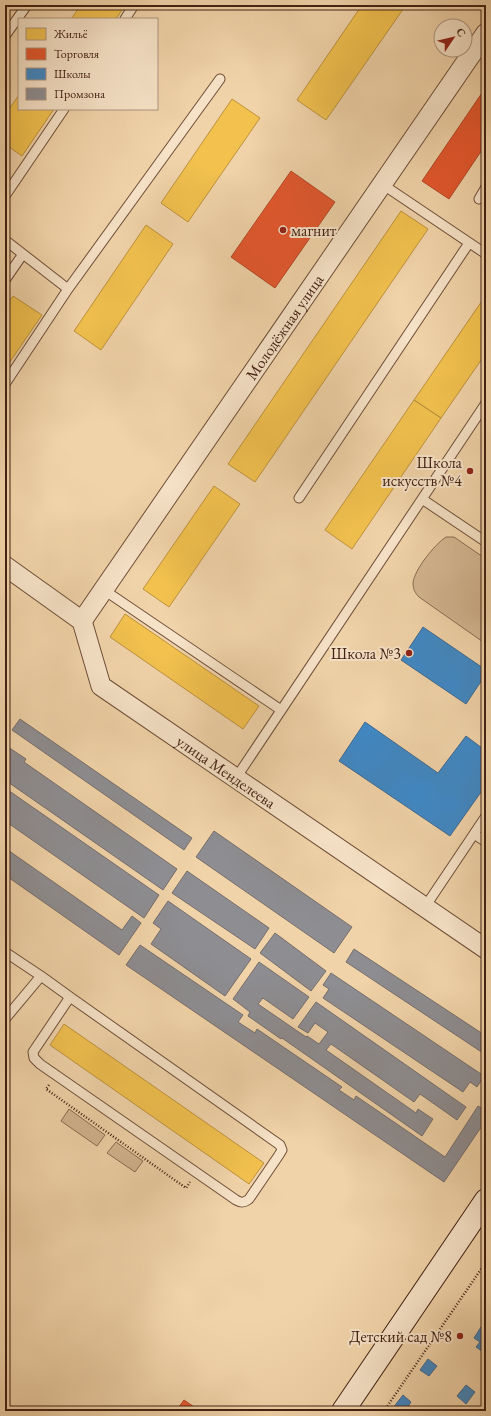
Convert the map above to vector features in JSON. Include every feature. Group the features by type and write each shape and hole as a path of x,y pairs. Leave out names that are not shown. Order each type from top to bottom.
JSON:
{"street":[{"name":"Молодёжная улица","path":"82,621 486,34"},
{"path":"5,566 82,621"},
{"name":"улица Менделеева","path":"82,621 101,686 486,949"},
{"path":"343,1411 486,1200"}],"lane":[{"path":"5,36 27,5"},
{"path":"126,18 134,5"},
{"path":"5,384 68,289 220,79"},
{"path":"5,196 63,110"},
{"path":"382,184 486,254"},
{"path":"478,199 486,187"},
{"path":"5,240 68,289"},
{"path":"299,498 469,243"},
{"path":"5,280 23,254"},
{"path":"236,778 486,403"},
{"path":"422,499 486,542"},
{"path":"104,590 281,710"},
{"path":"425,907 486,816"},
{"path":"474,834 486,842"},
{"path":"5,952 70,997 280,1145 282,1150 249,1199 240,1203 40,1064 34,1058 33,1052 70,997"},
{"path":"5,1019 40,976"}],"path":[{"path":"56,1075 46,1089 186,1188 197,1173"},
{"path":"384,1411 486,1262"}],"shaded area":[{"path":"446,537 454,537 486,559 486,644 419,597 415,592 413,583 417,571 431,551 441,540"},
{"path":"69,1109 105,1135 97,1146 61,1121"},
{"path":"116,1142 143,1161 135,1172 107,1153"}],"building: Жильё":[{"path":"81,5 125,5 117,18 72,18"},
{"path":"362,5 406,5 326,120 297,100"},
{"path":"18,96 18,110 53,110 22,156 5,144 5,115"},
{"path":"232,99 260,118 188,222 161,203"},
{"path":"401,211 428,229 255,482 228,464"},
{"path":"146,225 173,244 101,350 74,331"},
{"path":"486,295 486,353 441,418 414,400"},
{"path":"13,296 42,315 5,369 5,307"},
{"path":"414,400 441,418 352,549 325,530"},
{"path":"214,486 240,504 169,607 143,589"},
{"path":"125,614 259,706 243,729 110,637"},
{"path":"64,1024 264,1163 249,1184 50,1045"}],"building: Торговля":[{"path":"486,87 486,144 449,199 422,181"},
{"name":"магнит","path":"291,171 335,202 275,288 231,257"},
{"path":"184,1400 200,1411 176,1411"}],"building: Школы":[{"path":"423,627 486,670 486,674 466,704 401,660"},
{"path":"365,722 438,773 466,736 486,751 486,785 450,836 339,761"},
{"path":"486,1319 486,1354 476,1347 480,1342 474,1338"},
{"path":"428,1359 437,1366 429,1376 420,1370"},
{"path":"466,1385 475,1392 466,1404 457,1396"},
{"path":"403,1395 411,1402 405,1411 397,1411 393,1408"}],"building: Промзона":[{"path":"20,719 192,838 184,850 12,730"},
{"path":"5,745 26,759 24,762 177,869 163,890 5,780"},
{"path":"5,788 159,895 144,918 5,821"},
{"path":"214,831 352,927 334,953 196,857"},
{"path":"5,848 122,930 132,916 141,923 119,955 5,875"},
{"path":"187,871 269,928 255,949 172,893"},
{"path":"168,901 251,959 225,996 151,944 161,929 153,923"},
{"path":"275,933 326,971 311,991 260,953"},
{"path":"140,945 243,1015 238,1022 255,1033 257,1029 342,1087 339,1090 354,1100 356,1096 445,1157 478,1106 486,1111 486,1120 444,1182 126,965"},
{"path":"354,949 486,1036 486,1055 346,962"},
{"path":"259,962 309,997 293,1019 263,998 258,1004 306,1037 307,1036 319,1044 328,1032 315,1023 308,1033 298,1027 316,1002 466,1107 457,1120 420,1094 414,1102 331,1044 326,1050 416,1113 418,1109 433,1119 422,1136 248,1016 250,1012 233,999"},
{"path":"331,973 484,1076 477,1087 470,1082 463,1092 323,998 329,989 323,985"}],"place":[{"name":"магнит","path":"283,230"},
{"name":"Школа искусств №4","path":"470,471"},
{"name":"Школа №3","path":"409,653"},
{"name":"Детский сад №8","path":"460,1336"}]}
